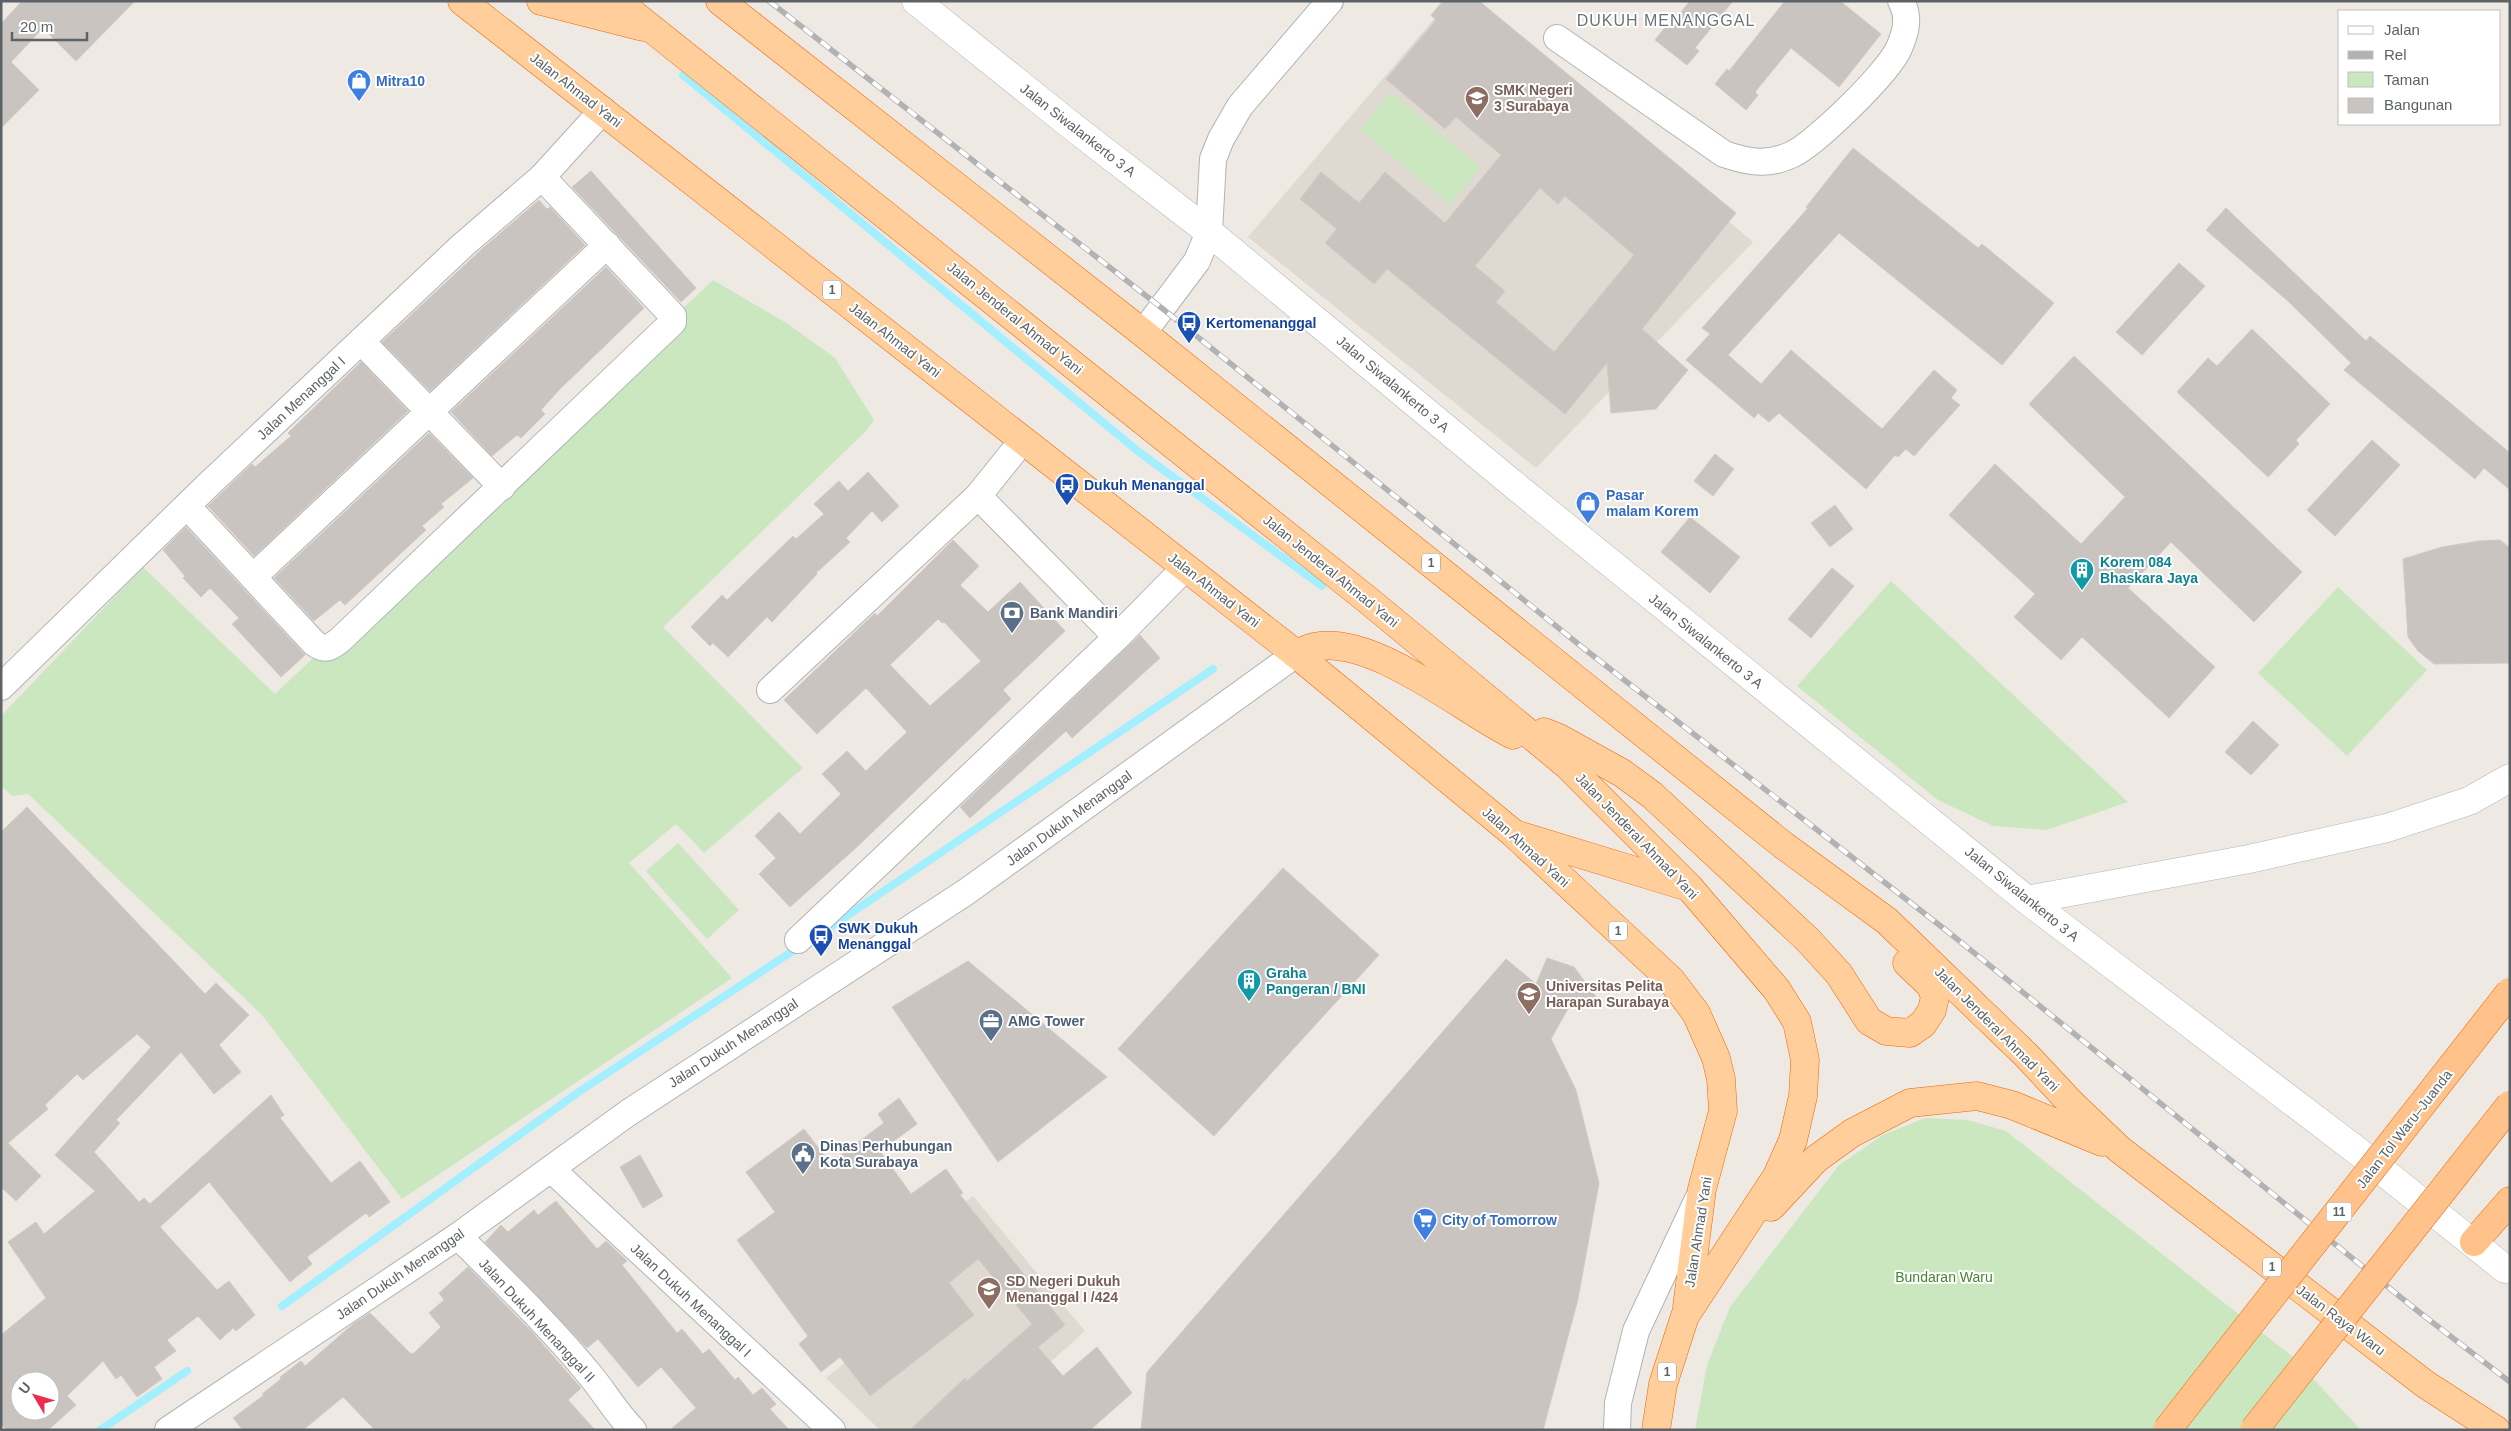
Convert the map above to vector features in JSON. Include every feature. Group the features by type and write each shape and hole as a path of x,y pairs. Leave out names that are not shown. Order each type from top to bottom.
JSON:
{"highway":[{"name":"Jalan Ahmad Yani","path":"462,1 1296,654 1513,833 1671,980 1696,1013 1716,1058 1721,1079 1723,1111 1702,1190 1685,1316"},
{"path":"541,1 654,30"},
{"name":"Jalan Jenderal Ahmad Yani","path":"617,1 1354,588 1514,720 1567,765 1689,887 1777,990 1797,1022 1805,1060 1803,1096 1793,1140 1777,1176 1720,1260"},
{"name":"Jalan Jenderal Ahmad Yani","path":"720,1 1143,333 1783,845 1887,921 2006,1035 2070,1102 2119,1149"},
{"path":"1296,654 1313,647 1328,646 1340,646 1365,652 1400,668 1498,728 1567,765"},
{"path":"1514,720 1559,738 1622,773 1652,795 1807,939 1839,974 1869,1021 1886,1031 1900,1034 1910,1033 1923,1024 1932,1010 1935,997 1931,986 1783,845"},
{"path":"1513,833 1689,887"},
{"name":"Jalan Tol Waru–Juanda","path":"2167,1430 2510,992"},
{"name":"1","path":"1656,1430 1663,1384 1685,1316 1720,1260 1816,1160 1852,1133 1910,1103 1977,1096 2012,1104 2119,1149"},
{"path":"2254,1430 2510,1105"},
{"name":"Jalan Raya Waru","path":"2119,1149 2425,1384 2496,1430"},
{"path":"2474,1242 2510,1201"},
{"path":"2425,1384 2468,1430"}],"main road":[{"name":"Jalan Siwalankerto 3 A","path":"916,1 1073,128 1210,232 1508,480 2027,900 2474,1242 2505,1269"},
{"path":"2027,900 2249,859 2387,828 2469,801 2510,778"}],"street":[{"path":"1143,333 1197,261 1210,232 1212,166 1221,139 1240,106 1330,1"},
{"path":"1557,38 1724,154 1750,163 1772,161 1792,155 1814,138 1841,115 1874,81 1898,50 1906,26 1906,10 1900,1"},
{"name":"Jalan Menanggal I","path":"1,688 187,506 361,341 463,245 542,177 603,110"},
{"path":"187,506 314,643 322,648 329,648 673,322 673,316 542,177"},
{"path":"253,577 607,245"},
{"path":"361,341 502,486"},
{"path":"770,690 978,496 1023,440"},
{"path":"978,496 1118,638"},
{"path":"798,940 1118,638 1186,568"},
{"name":"Jalan Dukuh Menanggal","path":"168,1430 458,1236 636,1107 966,892 1296,654"},
{"name":"Jalan Dukuh Menanggal I","path":"551,1169 832,1430"},
{"path":"1616,1430 1618,1403 1636,1330 1702,1190"},
{"name":"Jalan Dukuh Menanggal II","path":"458,1236 523,1302 591,1376 619,1415 633,1430"}],"shaded area":[{"name":"SMK Negeri 3 Surabaya","path":"1449,1 1465,1 1753,242 1536,468 1248,237"},
{"name":"SD Negeri Dukuh Menanggal I /424","path":"973,1196 1085,1331 975,1430 880,1430 826,1378 936,1289 911,1245"}],"green space":[{"path":"1391,92 1481,168 1450,205 1360,129"},
{"path":"713,280 788,324 835,358 874,420 866,431 663,627 803,768 704,853 676,824 629,863 732,978 402,1199 262,1015 28,794 12,796 1,786 1,716 143,567 275,694"},
{"path":"1891,581 2128,802 2047,830 1993,826 1938,800 1797,686"},
{"path":"2338,587 2427,670 2347,756 2258,673"},
{"path":"678,843 739,910 707,939 646,871"},
{"name":"Bundaran Waru","path":"1925,1118 1968,1120 2006,1131 2293,1357 2361,1430 1695,1430 1707,1365 1730,1307 1839,1165 1883,1135"}],"building":[{"path":"22,1 135,1 76,61 43,28 11,62 39,90 1,128 1,24"},
{"path":"1443,1 1479,1 1736,213 1642,329 1688,370 1656,409 1611,413 1607,363 1565,414 1387,269 1374,284 1325,243 1337,229 1300,199 1321,172 1359,203 1385,172 1445,223 1501,155 1456,117 1445,129 1386,79 1436,20 1431,15","holes":["1540,188 1558,204 1565,196 1634,255 1554,352 1496,302 1505,291 1475,266"]},
{"path":"1690,1 1733,1 1695,48 1699,51 1687,65 1655,40 1667,25 1669,27"},
{"path":"1785,1 1840,1 1881,34 1839,87 1791,48 1755,92 1758,95 1746,110 1715,84 1727,69 1729,71"},
{"path":"1853,148 1978,248 1982,244 2054,303 2002,365 1839,233 1728,355 1761,384 1791,350 1882,429 1934,370 1957,390 1951,398 1960,405 1914,456 1906,449 1898,457 1895,455 1866,489 1779,413 1769,422 1758,413 1754,418 1686,360 1710,334 1702,328 1808,208 1806,207"},
{"path":"591,171 696,288 681,302 572,187"},
{"path":"539,200 547,209 550,207 585,245 430,391 382,342 483,248"},
{"path":"2226,208 2366,341 2370,336 2510,453 2510,490 2484,468 2475,479 2344,370 2351,363 2290,303 2206,230"},
{"path":"2179,263 2205,286 2142,355 2116,332"},
{"path":"606,267 644,308 559,390 541,410 545,414 521,438 517,435 492,456 451,412"},
{"path":"2252,329 2330,404 2296,440 2299,444 2268,477 2177,392 2208,358 2217,366"},
{"path":"2074,356 2302,572 2254,622 2171,542 2128,588 2215,667 2169,718 2082,637 2061,660 2014,617 2035,594 1949,515 1995,464 2081,544 2125,497 2029,404"},
{"path":"361,362 408,411 254,556 208,506 252,464 255,467 291,436 288,433"},
{"path":"429,433 473,478 441,504 444,507 422,526 426,530 345,605 340,600 314,621 274,578"},
{"path":"2372,440 2400,465 2335,536 2307,510"},
{"path":"1715,454 1734,469 1713,496 1694,481"},
{"path":"868,472 899,506 882,522 872,511 846,538 850,542 816,573 772,622 767,617 728,657 713,643 710,646 691,627 722,595 727,600 793,536 796,539 824,514 814,504 839,481 848,491"},
{"path":"1835,505 1853,529 1830,547 1811,523"},
{"path":"1690,517 1740,557 1710,593 1661,552"},
{"path":"186,527 305,655 281,677 232,624 239,618 210,588 201,597 183,578 185,576 163,550"},
{"path":"953,540 979,566 960,585 988,612 1020,582 1065,631 1003,690 1011,699 858,846 790,907 759,874 776,858 755,836 779,812 800,834 841,794 822,774 847,751 866,771 907,732 866,688 817,734 784,700 875,613 877,616","holes":["938,619 942,623 944,622 981,661 930,706 890,665"]},
{"path":"2500,540 2510,548 2510,663 2434,664 2418,651 2408,637 2403,559 2442,547 2479,541"},
{"path":"1832,568 1854,586 1811,638 1788,619"},
{"path":"1140,635 1160,658 1072,738 1066,731 970,818 960,807"},
{"path":"2253,721 2279,745 2251,775 2225,752"},
{"path":"27,807 205,994 216,983 249,1015 219,1045 241,1072 214,1094 181,1052 116,1120 120,1123 94,1152 139,1202 144,1198 150,1204 271,1095 284,1115 280,1118 331,1183 360,1161 390,1202 369,1217 366,1213 307,1257 312,1264 290,1282 209,1182 160,1227 217,1290 229,1281 255,1315 236,1331 233,1328 220,1340 198,1316 167,1340 176,1351 154,1367 162,1379 137,1397 121,1375 116,1379 103,1361 67,1396 76,1405 60,1419 60,1371 10,1371 10,1421 58,1421 48,1430 7,1430 1,1424 1,1335 46,1298 8,1242 36,1222 44,1234 95,1191 55,1155 151,1047 137,1034 83,1080 77,1074 45,1105 48,1109 8,1143 41,1176 16,1201 1,1187 1,832"},
{"name":"Graha Pangeran / BNI","path":"1283,868 1379,955 1214,1136 1118,1049"},
{"name":"City of Tomorrow","path":"1547,958 1574,967 1600,1002 1574,998 1551,1039 1576,1090 1599,1183 1578,1299 1543,1430 1141,1430 1147,1372 1506,959 1536,984"},
{"name":"AMG Tower","path":"968,961 1107,1077 998,1162 892,1007"},
{"path":"899,1098 917,1124 880,1151 911,1194 946,1169 963,1193 960,1195 1065,1325 1038,1347 1063,1376 1097,1347 1132,1393 1090,1430 910,1430 965,1378 967,1381 1032,1324 978,1259 949,1283 974,1315 870,1396 840,1357 821,1372 799,1344 808,1336 737,1240 775,1212 746,1172 804,1129 830,1163 884,1123 878,1114"},
{"path":"640,1155 663,1196 643,1208 620,1167"},
{"path":"556,1201 597,1249 606,1241 627,1261 622,1265 677,1333 682,1329 703,1354 709,1349 735,1380 738,1377 753,1395 762,1388 776,1404 770,1409 789,1430 670,1430 696,1408 661,1367 638,1387 598,1339 587,1348 485,1242 501,1225 508,1232 534,1210 538,1215"},
{"path":"468,1267 532,1332 581,1388 568,1400 595,1430 375,1430 343,1397 303,1430 243,1430 233,1418 264,1395 262,1394 281,1379 280,1377 301,1361 305,1366 353,1324 370,1313 413,1354 441,1327 429,1313 444,1300 439,1293"}],"waterway":[{"path":"683,75 1139,452 1322,586"},
{"path":"826,930 1213,669"},
{"path":"282,1306 580,1091 799,947"},
{"path":"100,1430 187,1371"}],"railway":[{"path":"769,1 1163,309 1587,651 1947,931 2419,1312 2510,1382"}],"place":[{"name":"Mitra10","path":"359,102"},
{"name":"SMK Negeri 3 Surabaya","path":"1477,119"},
{"name":"Kertomenanggal","path":"1189,344"},
{"name":"Dukuh Menanggal","path":"1067,506"},
{"name":"Pasar malam Korem","path":"1588,524"},
{"name":"Korem 084 Bhaskara Jaya","path":"2082,591"},
{"name":"Bank Mandiri","path":"1012,634"},
{"name":"SWK Dukuh Menanggal","path":"821,957"},
{"name":"Graha Pangeran / BNI","path":"1249,1002"},
{"name":"Universitas Pelita Harapan Surabaya","path":"1529,1015"},
{"name":"AMG Tower","path":"991,1042"},
{"name":"Dinas Perhubungan Kota Surabaya","path":"803,1175"},
{"name":"City of Tomorrow","path":"1425,1241"},
{"name":"SD Negeri Dukuh Menanggal I /424","path":"989,1310"}],"district":[{"name":"DUKUH MENANGGAL","path":"1666,20"}]}
